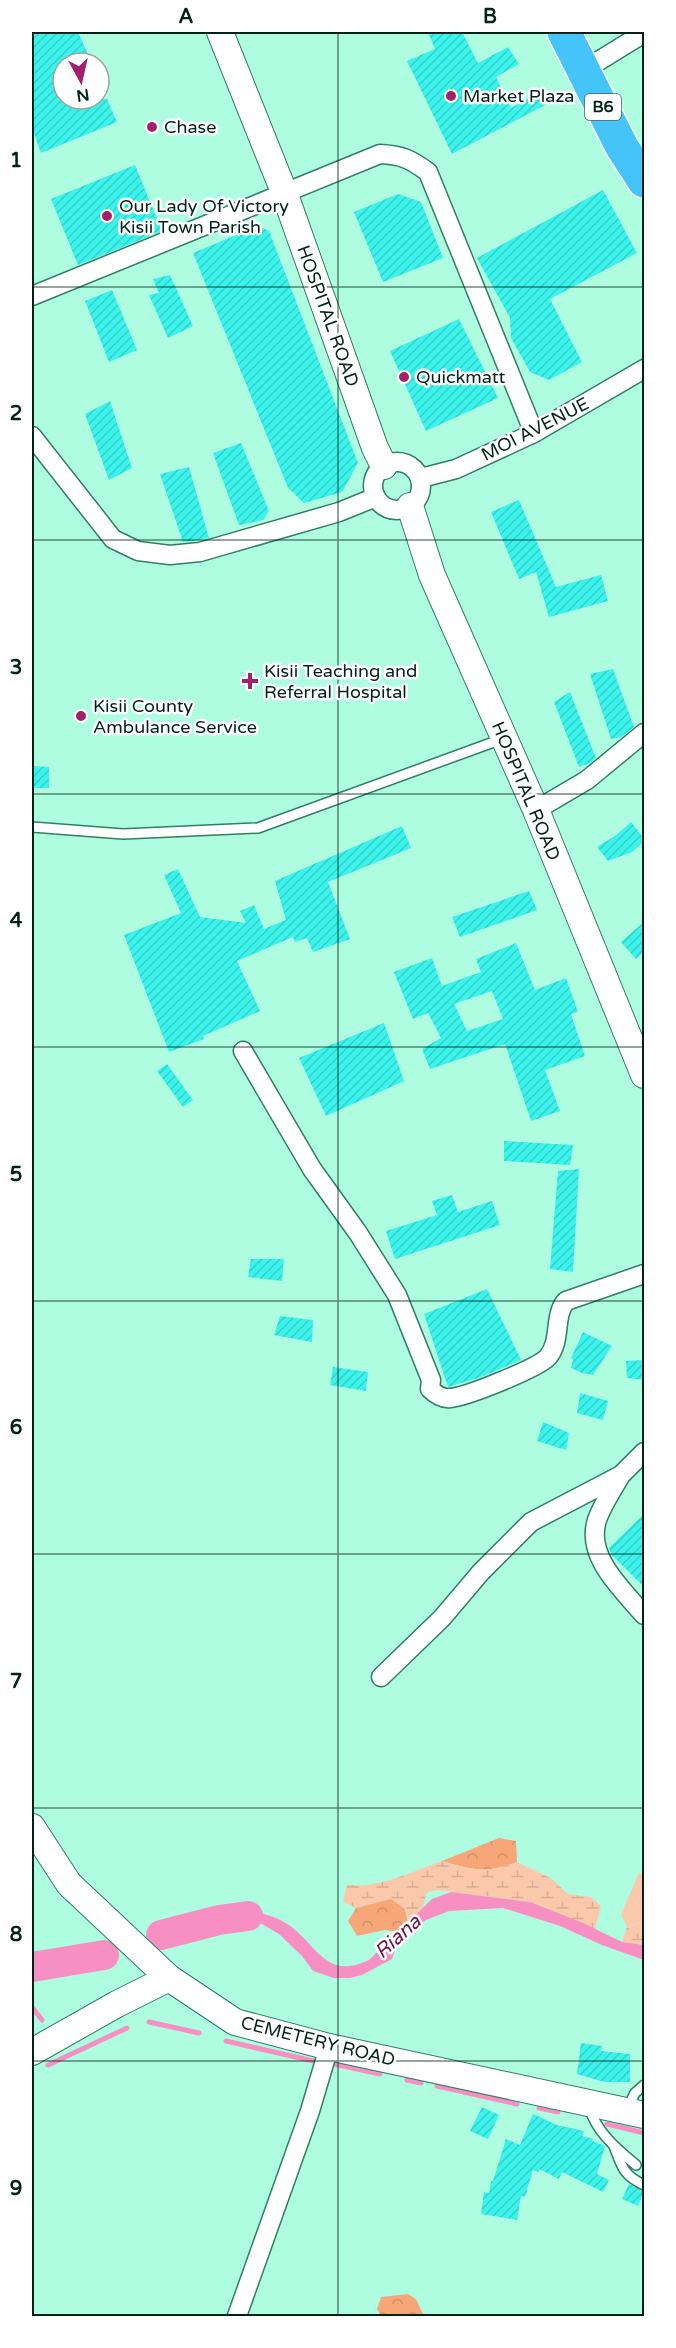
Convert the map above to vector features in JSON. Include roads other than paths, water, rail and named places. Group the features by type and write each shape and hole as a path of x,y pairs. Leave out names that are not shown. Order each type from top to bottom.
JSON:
{"highway":[{"name":"B6","path":"564,32 622,147 645,181"}],"street":[{"name":"HOSPITAL ROAD","path":"220,32 284,192 375,448 384,466"},
{"path":"584,70 645,33"},
{"path":"32,296 380,154 400,155 428,172 534,433"},
{"name":"MOI AVENUE","path":"421,478 456,469 534,433 645,369"},
{"path":"32,435 113,539 138,551 170,555 200,552 339,512 376,497"},
{"path":"404,462 411,466 421,478 420,494 410,506 394,510 376,497 373,481 384,466 404,462"},
{"name":"HOSPITAL ROAD","path":"410,506 432,575 536,810 645,1075"},
{"path":"536,810 587,780 645,733"},
{"path":"243,1051 312,1169 358,1233 397,1295 431,1380 430,1389 436,1394 449,1399 524,1373 547,1359 555,1346 560,1308 566,1301 645,1274"},
{"path":"381,1677 442,1618 481,1572 531,1522 621,1475 645,1452"},
{"path":"621,1475 596,1521 596,1541 603,1567 645,1615"},
{"name":"CEMETERY ROAD","path":"32,1827 69,1884 169,1978 235,2022 329,2047 635,2113"},
{"path":"32,2052 117,2004 169,1978"},
{"path":"237,2316 310,2111 329,2047"}],"lane":[{"path":"32,827 123,834 258,828 504,738"},
{"path":"635,2113 635,2092 645,2085"},
{"path":"588,2102 594,2123 601,2133 636,2165"},
{"path":"613,2144 624,2172 630,2178 645,2185"}],"water":[{"path":"451,1892 530,1902 583,1923 622,1942 644,1945 644,1960 602,1945 560,1926 503,1908 449,1911 426,1920 398,1942 392,1959 362,1975 334,1978 313,1971 302,1956 279,1934 260,1923 211,1933 207,1913 246,1911 275,1917 295,1930 330,1962 341,1966 353,1965 369,1960 432,1899"}],"waterway":[{"name":"Riana","path":"161,1935 219,1920 248,1916"},
{"name":"Riana","path":"32,1967 104,1955"},
{"path":"32,2007 42,2020"},
{"path":"149,2022 199,2033"},
{"path":"48,2065 127,2028"},
{"path":"226,2041 313,2061"},
{"path":"334,2064 380,2074"},
{"path":"407,2080 421,2083"},
{"path":"437,2086 517,2104"},
{"path":"539,2108 558,2112"},
{"path":"607,2124 644,2133"}],"place":[{"name":"Market Plaza","path":"451,96"},
{"name":"Chase","path":"152,127"},
{"name":"Our Lady Of Victory Kisii Town Parish","path":"107,216"},
{"name":"Quickmatt","path":"404,377"},
{"name":"Kisii Teaching and Referral Hospital","path":"250,681"},
{"name":"Kisii County Ambulance Service","path":"81,716"}]}
